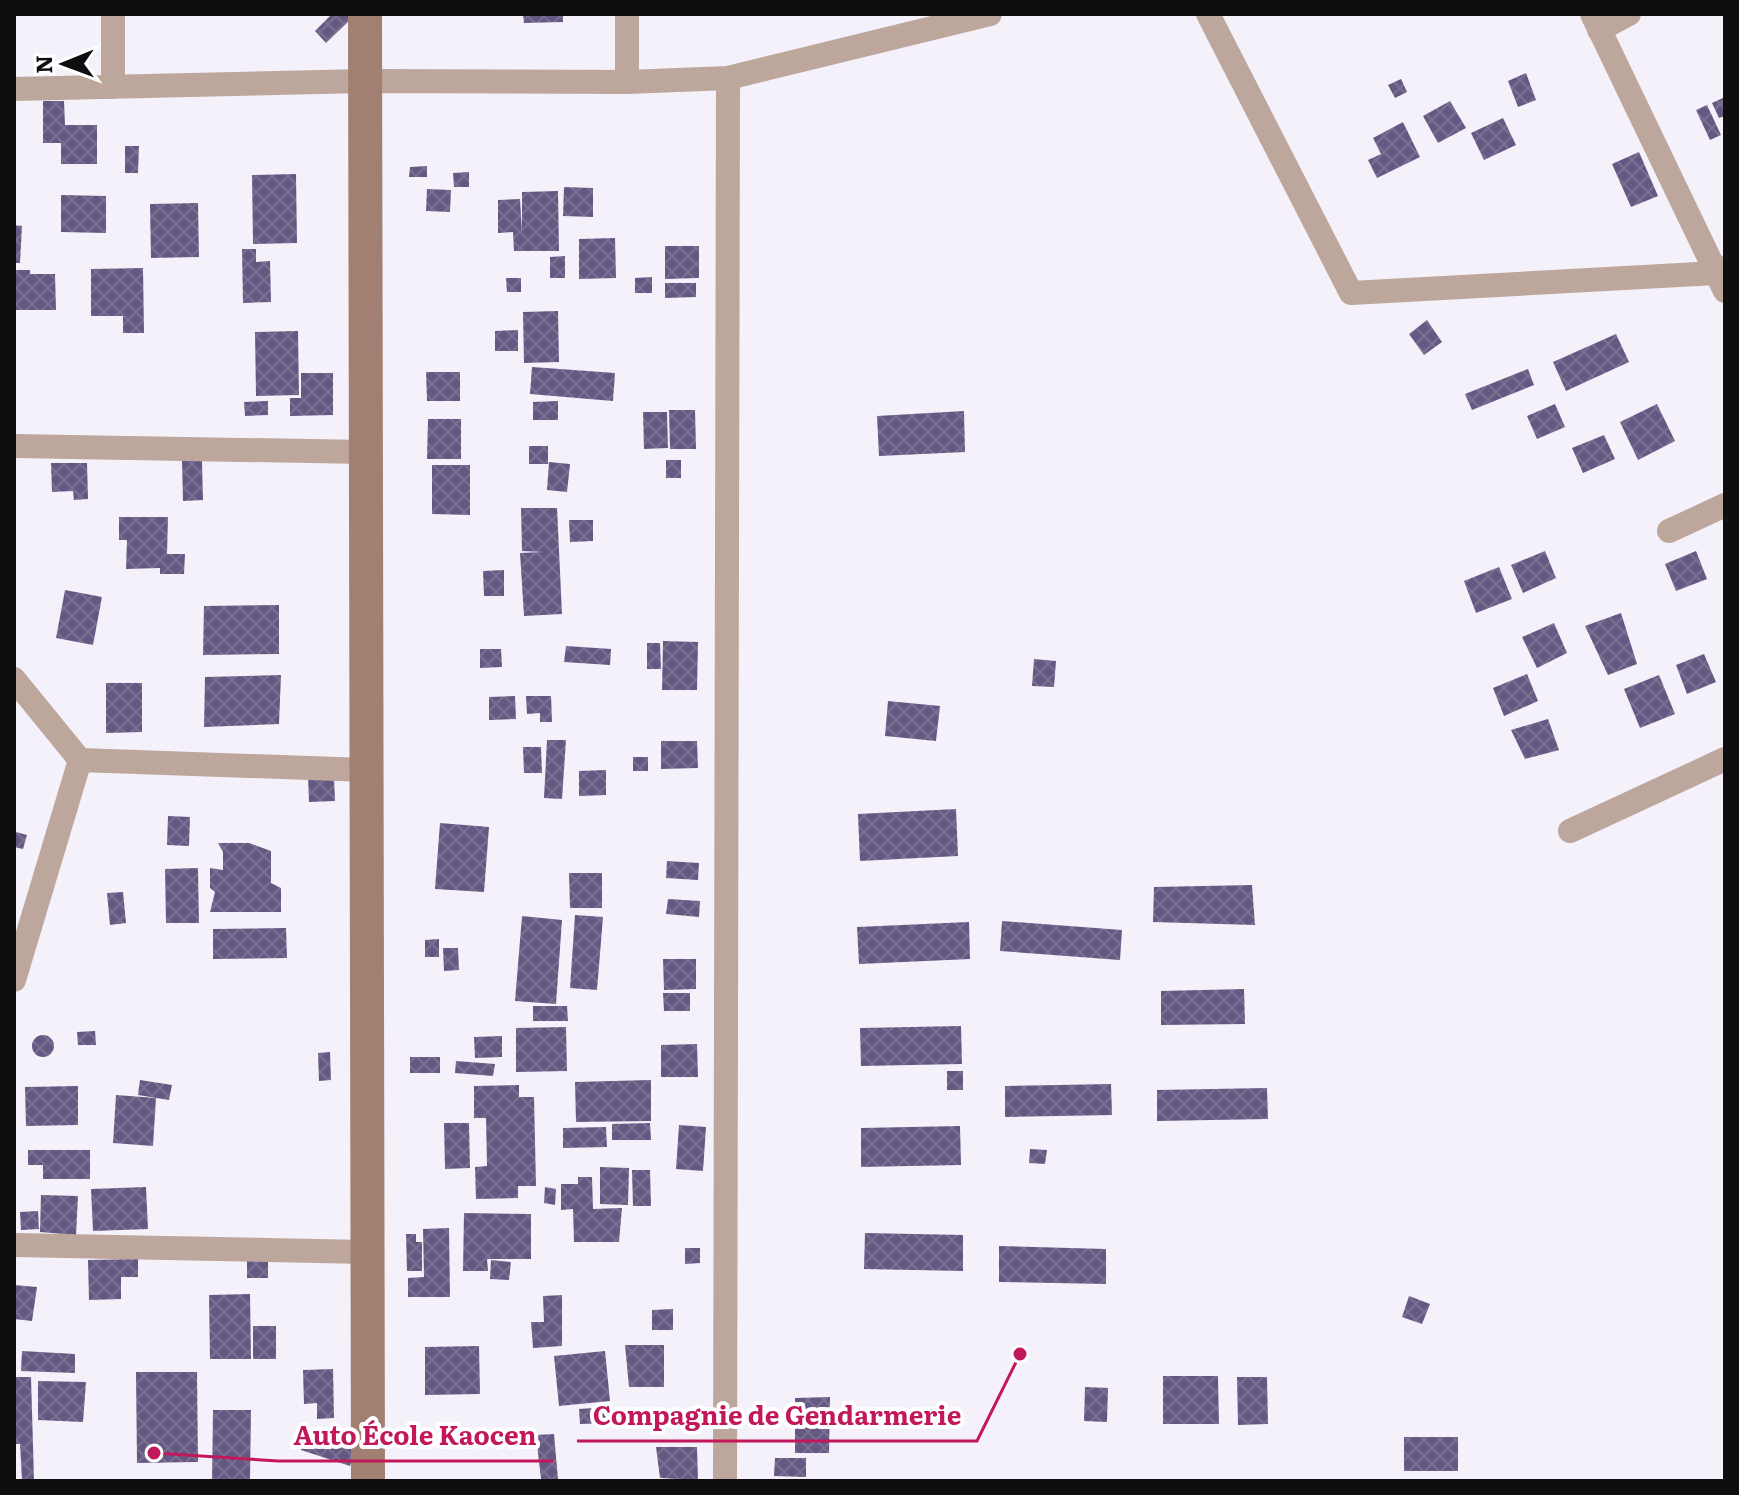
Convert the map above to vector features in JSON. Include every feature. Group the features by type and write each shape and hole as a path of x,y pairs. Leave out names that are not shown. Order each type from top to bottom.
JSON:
{"street":[{"path":"113,14 113,87"},
{"path":"365,14 368,1481"},
{"path":"627,14 627,82"},
{"path":"14,89 365,81 627,82 728,78 990,14"},
{"path":"1208,14 1351,293 1722,277 1596,22 1629,14"},
{"path":"725,1481 728,78"},
{"path":"14,446 365,452"},
{"path":"1669,531 1725,505"},
{"path":"14,679 80,760 366,770"},
{"path":"1570,831 1725,759"},
{"path":"14,980 80,760"},
{"path":"14,1245 367,1252"}],"building":[{"path":"332,14 348,14 350,20 326,43 315,31"},
{"path":"523,14 563,14 563,22 524,23"},
{"path":"1526,73 1536,100 1518,107 1508,81"},
{"path":"1401,79 1407,92 1395,98 1388,85"},
{"path":"1725,97 1725,116 1719,118 1712,103"},
{"path":"43,101 64,101 65,125 97,125 97,164 61,164 61,143 43,143"},
{"path":"1450,101 1466,128 1438,143 1423,116"},
{"path":"1707,105 1721,135 1710,140 1696,110"},
{"path":"1503,118 1516,145 1484,160 1471,133"},
{"path":"1403,122 1420,157 1377,178 1368,160 1381,154 1373,138"},
{"path":"125,146 139,146 138,173 125,173"},
{"path":"1639,152 1658,196 1631,207 1612,164"},
{"path":"427,166 427,177 409,177 410,167"},
{"path":"469,172 469,187 454,187 453,173"},
{"path":"296,174 297,243 253,244 252,175"},
{"path":"564,187 593,188 593,217 563,216"},
{"path":"427,189 451,190 450,212 426,211"},
{"path":"558,191 559,251 514,251 513,232 498,233 498,200 520,199 522,233 522,192"},
{"path":"61,195 106,196 106,233 61,232"},
{"path":"198,203 199,257 151,258 150,204"},
{"path":"14,225 22,226 20,263 14,263"},
{"path":"615,238 616,278 579,279 579,239"},
{"path":"665,246 699,246 699,278 665,279"},
{"path":"242,249 256,249 256,262 270,261 271,302 243,303"},
{"path":"565,256 565,278 550,278 550,257"},
{"path":"143,268 144,333 123,333 123,316 91,316 91,269"},
{"path":"14,270 30,270 30,274 55,274 56,310 14,310"},
{"path":"652,277 652,293 635,293 635,278"},
{"path":"506,278 521,278 521,292 507,292"},
{"path":"665,283 696,283 696,297 665,298"},
{"path":"558,311 559,362 524,363 523,312"},
{"path":"1427,320 1442,342 1424,355 1409,334"},
{"path":"518,330 518,351 495,351 495,331"},
{"path":"298,331 299,395 256,396 255,332"},
{"path":"1616,334 1629,362 1566,391 1553,362"},
{"path":"532,367 615,373 613,401 530,394"},
{"path":"1528,369 1534,385 1472,410 1465,394"},
{"path":"426,372 460,372 460,401 427,401"},
{"path":"301,373 333,373 333,415 290,416 290,398 301,398"},
{"path":"268,401 268,415 245,416 244,402"},
{"path":"558,401 558,420 533,420 533,402"},
{"path":"1555,404 1565,427 1537,439 1527,416"},
{"path":"1657,404 1675,441 1638,460 1620,422"},
{"path":"669,410 695,410 696,449 670,449"},
{"path":"964,411 965,452 879,456 877,416"},
{"path":"643,412 667,412 668,448 644,449"},
{"path":"428,419 461,419 461,459 427,459"},
{"path":"1604,435 1615,459 1583,473 1572,448"},
{"path":"529,446 548,446 548,464 529,464"},
{"path":"666,460 681,460 681,478 666,478"},
{"path":"182,461 202,461 203,500 183,501"},
{"path":"549,462 570,464 567,492 547,490"},
{"path":"51,463 87,463 88,499 74,500 73,491 52,492"},
{"path":"432,465 470,465 470,515 432,514"},
{"path":"521,508 557,508 562,614 524,616 520,553 543,552 522,551"},
{"path":"119,517 168,517 167,554 185,554 184,574 160,574 160,568 126,569 127,540 119,540"},
{"path":"569,520 593,520 593,541 570,542"},
{"path":"1545,551 1556,578 1523,593 1511,565"},
{"path":"1696,551 1707,579 1676,591 1665,564"},
{"path":"1499,567 1512,599 1476,613 1464,581"},
{"path":"504,570 504,596 484,596 483,571"},
{"path":"65,590 102,597 93,645 56,638"},
{"path":"279,605 279,654 203,655 204,606"},
{"path":"1621,613 1637,664 1608,675 1585,626"},
{"path":"1554,623 1567,653 1537,668 1522,637"},
{"path":"663,641 698,642 697,690 662,690"},
{"path":"647,643 660,643 661,669 647,669"},
{"path":"566,646 611,649 610,665 564,662"},
{"path":"480,649 501,649 502,667 480,668"},
{"path":"1704,654 1716,682 1687,694 1676,665"},
{"path":"1034,659 1056,661 1054,687 1032,686"},
{"path":"1527,674 1538,701 1504,716 1493,688"},
{"path":"281,675 279,724 204,727 205,677"},
{"path":"1659,675 1675,714 1640,728 1624,689"},
{"path":"106,683 142,683 142,732 106,733"},
{"path":"515,696 516,719 489,720 489,697"},
{"path":"526,696 551,696 552,722 540,722 540,713 527,714"},
{"path":"888,701 940,706 936,741 885,736"},
{"path":"1548,719 1559,750 1525,759 1511,730"},
{"path":"547,740 566,740 562,799 544,798"},
{"path":"661,741 697,741 698,768 661,769"},
{"path":"523,747 541,747 542,773 524,773"},
{"path":"633,757 648,757 648,771 633,771"},
{"path":"606,770 606,795 579,796 579,771"},
{"path":"308,777 334,777 335,801 309,802"},
{"path":"956,809 958,856 860,861 858,814"},
{"path":"168,816 190,817 189,846 167,845"},
{"path":"440,823 489,827 484,892 435,889"},
{"path":"16,832 27,835 23,849 14,847"},
{"path":"218,843 249,843 271,851 271,883 281,888 281,912 210,912 215,892 210,888 210,868 223,870 223,852"},
{"path":"667,861 699,863 698,880 666,878"},
{"path":"198,868 199,923 166,923 165,869"},
{"path":"569,873 602,873 602,908 570,908"},
{"path":"1252,885 1255,925 1153,922 1154,887"},
{"path":"123,892 126,923 110,925 107,893"},
{"path":"668,899 700,901 699,917 666,914"},
{"path":"575,915 603,917 597,990 570,988"},
{"path":"522,916 562,920 556,1004 515,1001"},
{"path":"1002,921 1122,930 1120,960 1000,951"},
{"path":"969,922 970,959 859,964 857,927"},
{"path":"286,928 287,958 213,959 213,929"},
{"path":"439,939 439,957 425,957 425,940"},
{"path":"443,948 458,948 459,970 444,971"},
{"path":"663,959 696,959 696,989 664,990"},
{"path":"1244,989 1245,1024 1161,1025 1161,991"},
{"path":"663,993 690,993 690,1011 664,1011"},
{"path":"533,1006 567,1006 568,1021 533,1021"},
{"path":"961,1026 962,1064 861,1066 860,1028"},
{"path":"566,1027 567,1071 516,1072 516,1028"},
{"path":"95,1031 96,1045 78,1045 77,1032"},
{"path":"43,1035 51,1038 54,1046 51,1054 43,1057 35,1054 32,1046 35,1038"},
{"path":"502,1036 502,1057 475,1058 474,1037"},
{"path":"697,1044 698,1077 661,1077 661,1045"},
{"path":"330,1052 331,1080 319,1081 318,1053"},
{"path":"410,1057 440,1057 440,1073 410,1073"},
{"path":"456,1061 495,1064 493,1076 455,1073"},
{"path":"947,1071 963,1071 963,1090 947,1090"},
{"path":"140,1080 172,1085 169,1100 138,1095"},
{"path":"651,1080 651,1121 576,1122 575,1082"},
{"path":"1111,1084 1112,1115 1005,1117 1005,1086"},
{"path":"519,1085 519,1097 534,1097 536,1186 518,1186 518,1198 476,1199 475,1167 487,1166 486,1118 474,1118 474,1086"},
{"path":"78,1086 78,1125 26,1126 25,1087"},
{"path":"1267,1088 1268,1119 1157,1121 1157,1090"},
{"path":"116,1095 156,1098 153,1146 113,1143"},
{"path":"444,1123 469,1123 470,1168 445,1169"},
{"path":"650,1123 651,1140 612,1140 612,1124"},
{"path":"679,1125 706,1127 703,1171 676,1169"},
{"path":"960,1126 961,1165 861,1167 861,1128"},
{"path":"606,1127 607,1147 563,1148 563,1128"},
{"path":"1030,1149 1047,1150 1045,1164 1029,1163"},
{"path":"28,1150 90,1150 90,1179 43,1179 43,1165 28,1165"},
{"path":"600,1167 629,1168 628,1205 600,1204"},
{"path":"632,1170 650,1170 651,1206 633,1206"},
{"path":"578,1177 592,1177 593,1209 622,1208 619,1242 574,1242 573,1209 561,1210 561,1184 578,1184"},
{"path":"146,1187 148,1229 93,1231 91,1189"},
{"path":"545,1187 556,1189 555,1205 544,1203"},
{"path":"41,1195 78,1196 76,1235 40,1232"},
{"path":"38,1211 39,1229 21,1230 20,1212"},
{"path":"464,1213 531,1214 531,1259 487,1259 488,1271 463,1271"},
{"path":"449,1228 450,1297 408,1297 408,1278 424,1277 423,1229"},
{"path":"865,1233 963,1235 963,1271 864,1269"},
{"path":"406,1234 416,1234 416,1242 422,1242 422,1271 407,1271"},
{"path":"999,1246 1106,1249 1106,1284 999,1282"},
{"path":"685,1248 700,1248 700,1263 685,1264"},
{"path":"268,1257 268,1278 247,1278 247,1258"},
{"path":"138,1259 138,1277 121,1277 121,1299 89,1300 88,1260"},
{"path":"491,1260 511,1262 509,1280 490,1279"},
{"path":"14,1285 37,1287 32,1321 14,1319"},
{"path":"250,1294 251,1359 210,1359 209,1295"},
{"path":"562,1295 562,1346 533,1348 531,1322 544,1322 543,1296"},
{"path":"1409,1296 1430,1304 1422,1324 1402,1317"},
{"path":"673,1309 673,1330 652,1330 652,1310"},
{"path":"253,1326 276,1326 276,1359 253,1359"},
{"path":"625,1345 664,1345 664,1387 629,1387"},
{"path":"479,1346 480,1394 425,1395 425,1347"},
{"path":"22,1351 75,1354 75,1373 21,1371"},
{"path":"605,1351 610,1401 559,1406 554,1356"},
{"path":"333,1369 334,1418 317,1419 317,1403 304,1404 303,1370"},
{"path":"136,1372 197,1372 198,1462 137,1463"},
{"path":"1163,1376 1218,1376 1219,1424 1163,1424"},
{"path":"14,1377 31,1377 34,1480 22,1480 20,1444 14,1444"},
{"path":"1237,1377 1267,1377 1268,1424 1238,1425"},
{"path":"38,1381 86,1382 83,1422 38,1420"},
{"path":"1085,1387 1108,1388 1107,1422 1084,1421"},
{"path":"830,1397 829,1453 795,1453 795,1398"},
{"path":"608,1407 608,1423 580,1424 579,1409"},
{"path":"213,1410 251,1410 250,1480 212,1480"},
{"path":"308,1427 357,1443 350,1466 301,1450"},
{"path":"554,1434 558,1479 541,1479 536,1435"},
{"path":"1404,1437 1458,1437 1458,1471 1404,1471"},
{"path":"656,1447 697,1447 698,1480 660,1478"},
{"path":"775,1458 806,1458 806,1477 774,1476"}],"place":[{"name":"Compagnie de Gendarmerie","path":"1020,1354"},
{"name":"Auto École Kaocen","path":"154,1453"}]}
